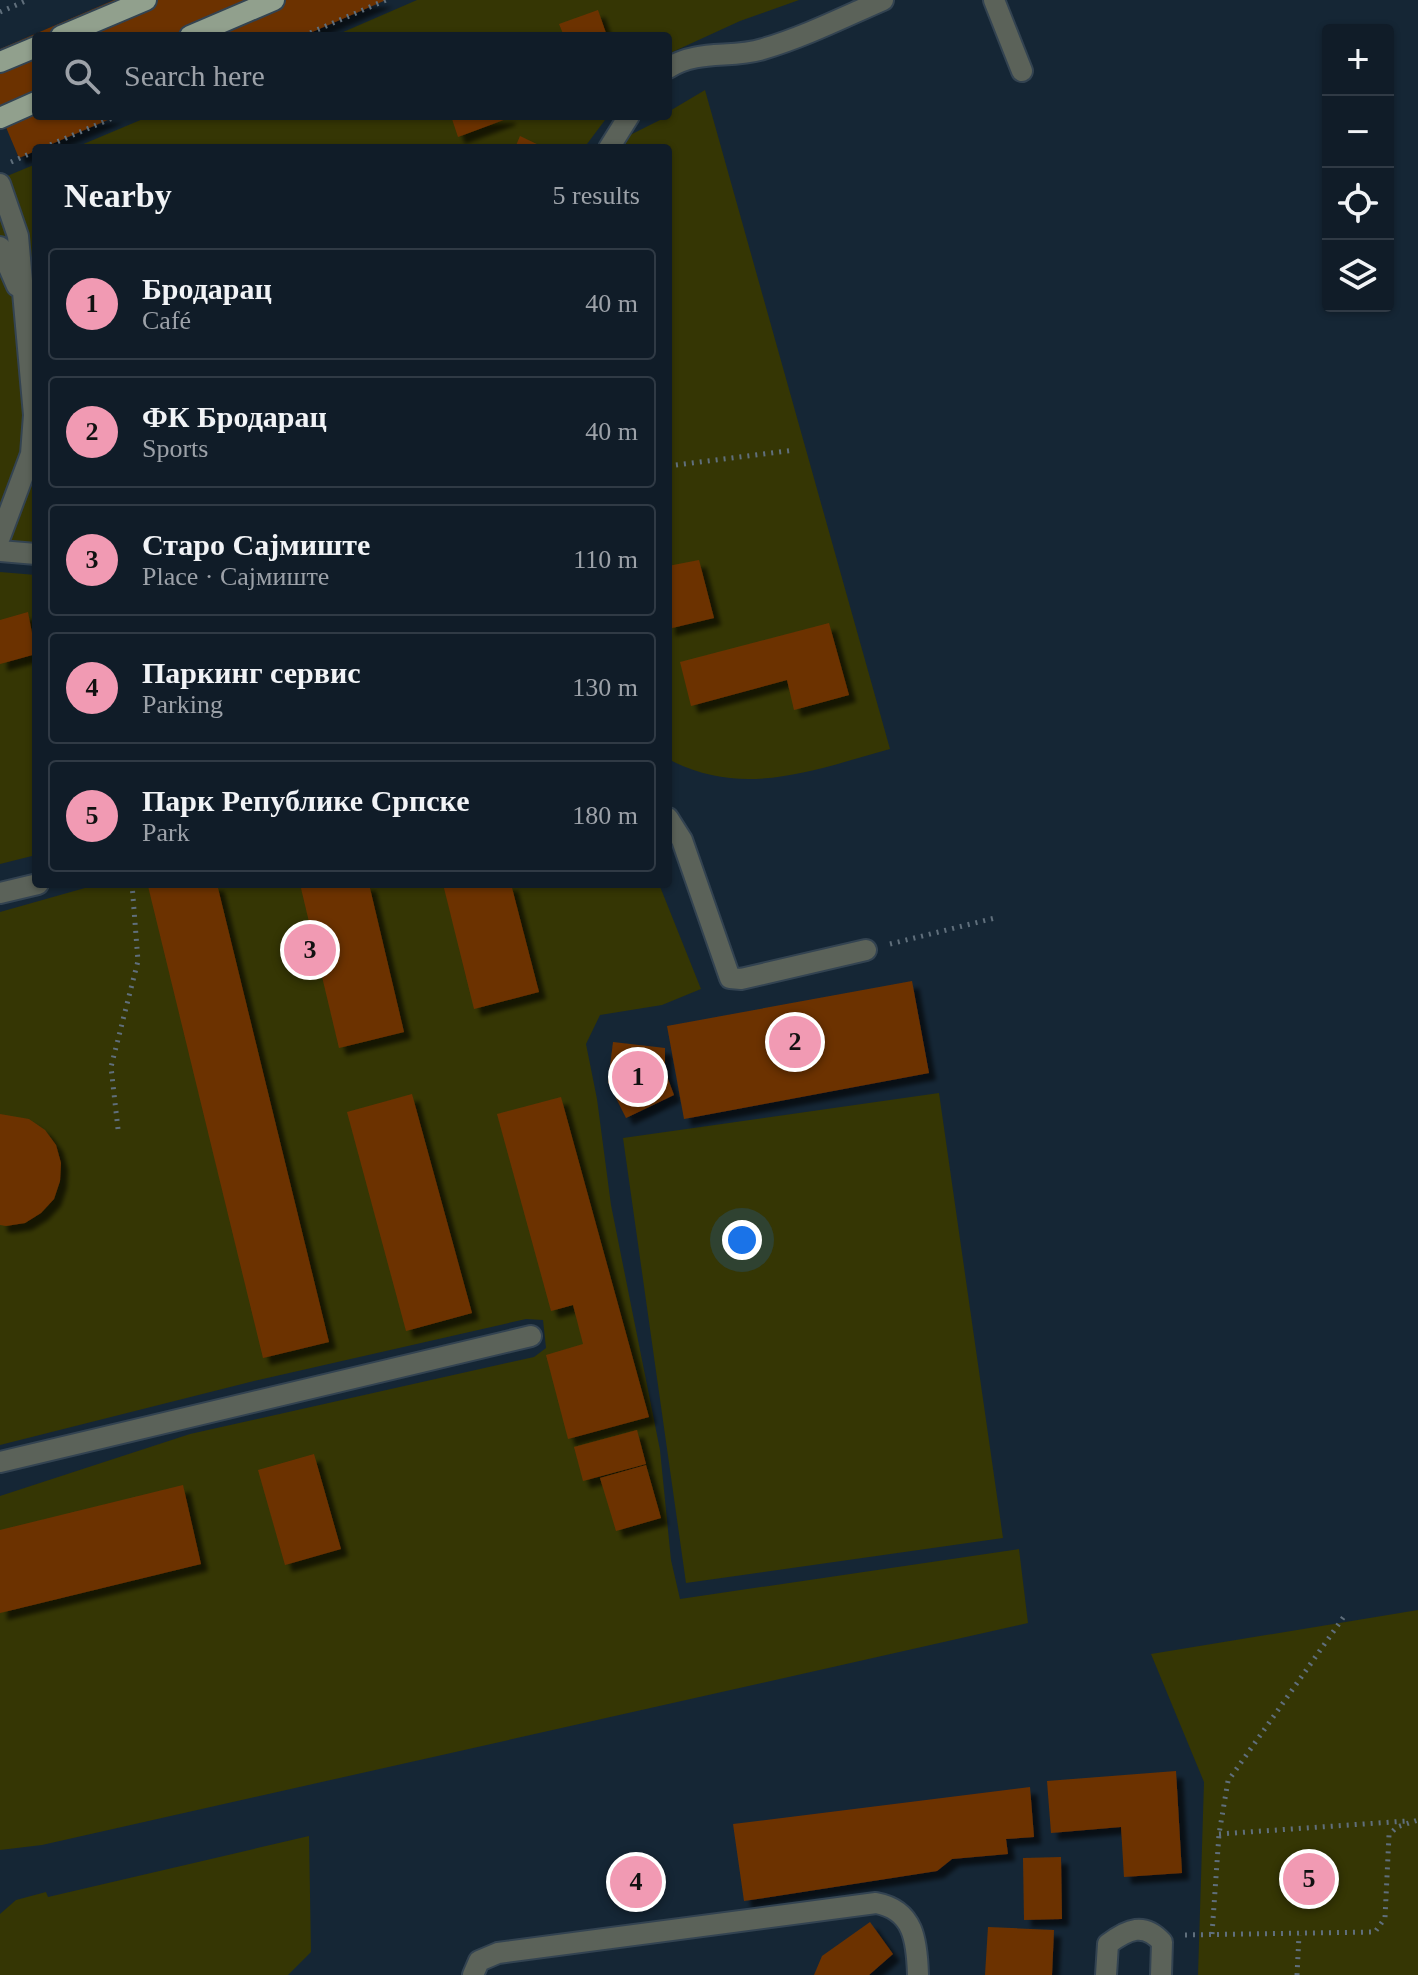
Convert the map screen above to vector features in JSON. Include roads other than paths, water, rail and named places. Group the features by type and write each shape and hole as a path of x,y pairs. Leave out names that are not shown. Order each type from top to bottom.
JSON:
{"main road":[{"path":"70,32 146,0"},
{"path":"199,32 274,0"},
{"path":"0,62 32,49"},
{"path":"0,118 32,104"}],"street":[{"path":"672,66 699,55 737,55 763,49 883,0"},
{"path":"994,0 1022,71"},
{"path":"612,144 626,120"},
{"path":"0,184 18,236 20,293 32,398"},
{"path":"0,247 20,293"},
{"path":"0,537 31,454 32,441"},
{"path":"0,551 32,554"},
{"path":"672,824 682,840 730,978 741,979 866,950"},
{"path":"0,893 32,885"},
{"path":"0,1462 531,1336"},
{"path":"473,1975 479,1961 498,1953 876,1903 897,1909 909,1922 918,1975"},
{"path":"1106,1975 1108,1944 1124,1931 1136,1928 1152,1931 1162,1942 1161,1975"}],"place":[{"name":"Старо Сајмиште","path":"310,950"},
{"name":"ФК Бродарац","path":"795,1042"},
{"name":"Бродарац","path":"638,1077"},
{"name":"Парк Републике Српске","path":"1309,1879"},
{"name":"Паркинг сервис","path":"636,1882"}]}
